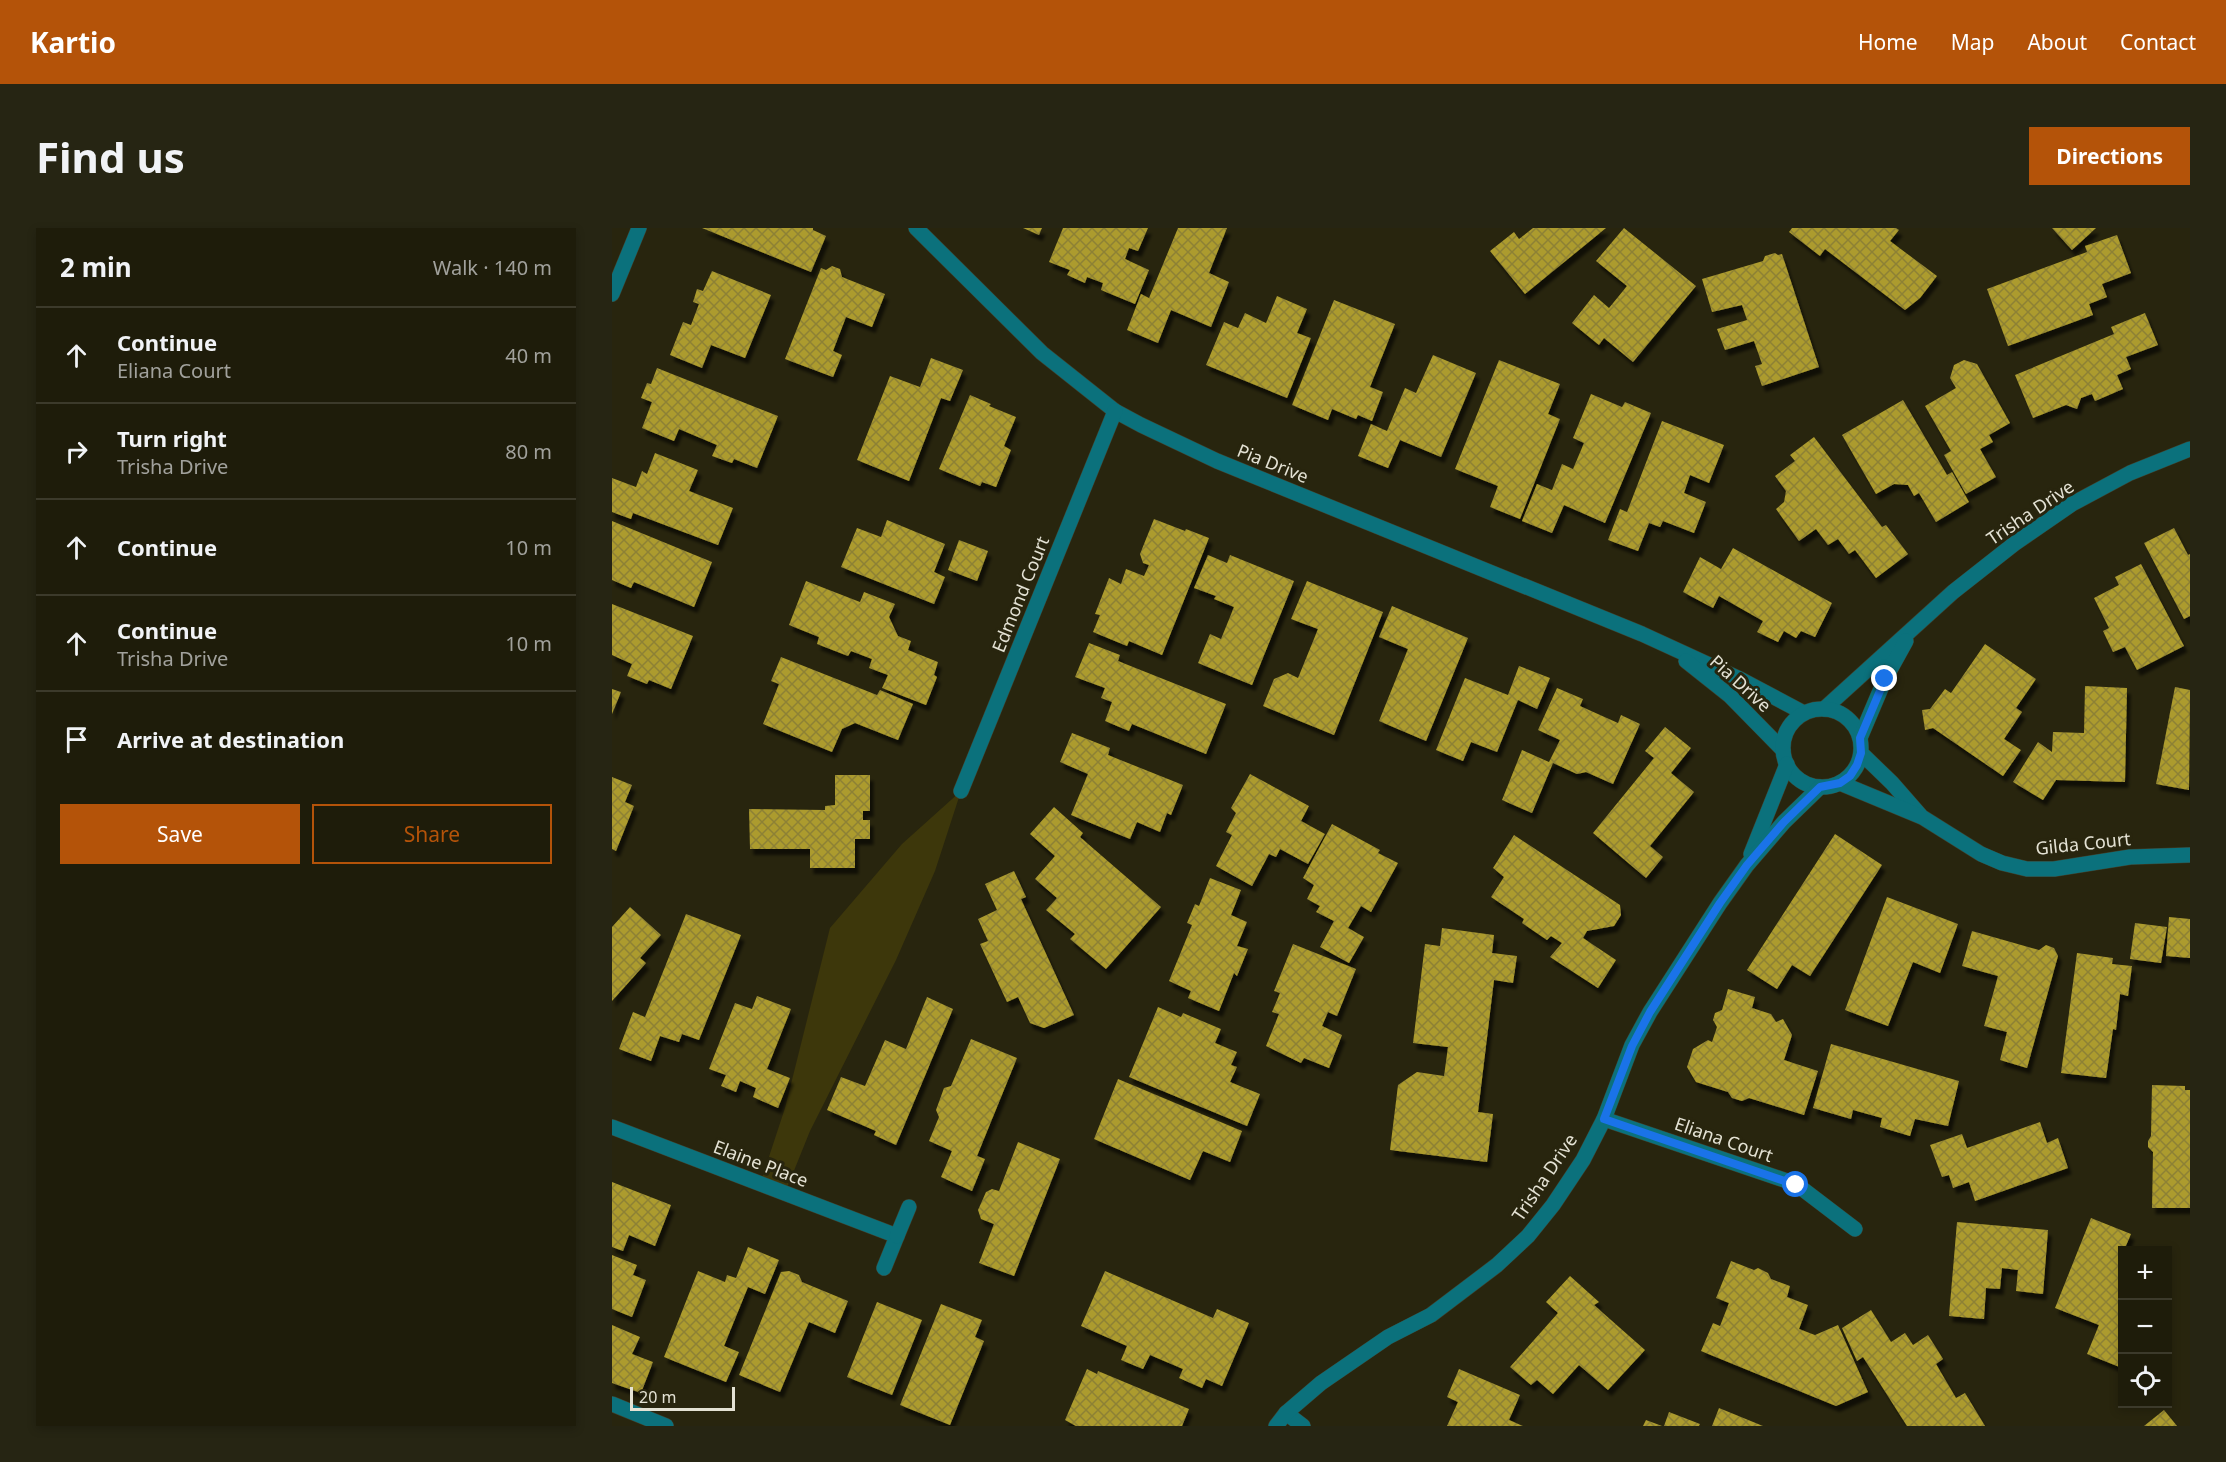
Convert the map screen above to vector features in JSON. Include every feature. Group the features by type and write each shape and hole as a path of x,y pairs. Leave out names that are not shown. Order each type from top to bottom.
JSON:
{"street":[{"path":"612,294 639,228"},
{"name":"Pia Drive","path":"916,228 1042,353 1115,411 1164,438 1614,622 1740,679 1804,713"},
{"name":"Edmond Court","path":"961,791 1115,411"},
{"name":"Trisha Drive","path":"1824,709 1953,592 2014,544 2072,504 2130,473 2190,449"},
{"name":"Trisha Drive","path":"1861,745 1885,679 1910,633"},
{"name":"Pia Drive","path":"1670,648 1730,696 1785,757"},
{"path":"1824,709 1836,711 1847,717 1855,727 1861,745 1857,765 1850,776 1840,783 1820,787 1800,780 1785,757 1784,739 1788,729 1804,713 1824,709"},
{"name":"Gilda Court","path":"1861,745 1922,817"},
{"name":"Trisha Drive","path":"1747,865 1785,757"},
{"name":"Gilda Court","path":"1840,783 1922,817 1981,854 2002,863 2027,868 2054,869 2130,857 2190,855"},
{"name":"Trisha Drive","path":"1276,1426 1286,1413 1321,1383 1388,1337 1431,1315 1497,1266 1528,1236 1553,1206 1582,1160 1604,1119 1632,1046 1650,1012 1720,903 1747,865 1784,822 1820,787"},
{"name":"Eliana Court","path":"1604,1119 1796,1185 1855,1230"},
{"name":"Elaine Place","path":"612,1127 897,1236"},
{"path":"884,1268 909,1207"},
{"path":"612,1404 666,1426"},
{"path":"1286,1413 1303,1426"}],"shaded area":[{"path":"961,791 935,871 896,960 810,1131 785,1193 760,1184 785,1108 830,928 902,844"}],"building":[{"path":"702,228 813,228 826,236 811,272"},
{"path":"1023,228 1042,228 1039,235"},
{"path":"1063,228 1148,228 1138,251 1129,248 1125,259 1149,270 1135,304 1101,290 1103,283 1087,277 1085,283 1067,275 1070,270 1049,262"},
{"path":"1178,228 1227,228 1209,273 1229,282 1211,327 1171,310 1158,343 1127,330 1141,294 1149,298"},
{"path":"1533,228 1606,228 1525,294 1490,251 1514,232 1519,239"},
{"path":"1624,228 1696,286 1633,362 1604,338 1599,345 1572,323 1594,295 1609,308 1627,286 1596,261"},
{"path":"1792,228 1896,228 1899,230 1890,241 1937,276 1920,298 1905,310 1825,249 1820,256 1789,232"},
{"path":"2052,228 2096,228 2072,250"},
{"path":"2117,235 2131,273 2102,284 2107,297 2089,304 2093,315 2008,346 1987,289 2087,252 2085,246"},
{"path":"1775,253 1782,254 1819,367 1762,386 1755,366 1762,364 1754,341 1725,350 1717,329 1747,320 1742,305 1712,312 1702,279 1763,261 1765,256"},
{"path":"832,266 840,269 842,277 885,294 872,327 846,317 833,351 842,355 833,377 785,359 821,268 826,270"},
{"path":"712,271 771,295 745,358 711,345 702,368 670,355 683,322 691,325 699,304 693,302 697,289 703,291"},
{"path":"1277,296 1307,309 1297,333 1311,338 1287,398 1206,365 1224,322 1238,328 1245,313 1266,323"},
{"path":"1334,300 1395,324 1370,387 1383,392 1372,421 1358,415 1356,419 1332,409 1328,420 1292,405"},
{"path":"2145,313 2158,345 2126,357 2131,369 2117,375 2123,389 2095,401 2092,394 2081,398 2077,409 2066,405 2033,418 2015,375 2114,334 2111,327"},
{"path":"1433,355 1476,373 1441,457 1400,440 1388,468 1358,456 1371,424 1387,431 1405,388 1416,393"},
{"path":"931,358 963,370 950,401 941,398 909,481 857,460 890,376 920,387"},
{"path":"1499,360 1560,384 1548,414 1560,419 1520,519 1490,507 1498,486 1455,469"},
{"path":"1964,360 1977,364 2010,423 1989,435 1993,442 1980,449 1996,477 1966,494 1944,455 1951,451 1925,406 1956,388 1950,378 1954,365"},
{"path":"657,368 778,416 757,468 734,459 732,463 712,456 717,445 679,429 674,441 642,428 652,402 641,398 647,383 651,384"},
{"path":"1591,394 1622,407 1625,402 1651,413 1605,523 1564,505 1552,533 1522,521 1537,484 1552,490 1562,464 1573,469 1584,443 1573,438"},
{"path":"970,395 1016,417 1004,446 1011,450 996,487 982,482 980,486 939,469"},
{"path":"1903,400 1947,475 1952,472 1969,502 1936,522 1919,493 1914,496 1908,485 1894,484 1876,494 1842,435"},
{"path":"1662,421 1724,445 1709,483 1690,475 1684,493 1706,502 1694,533 1663,521 1660,527 1649,523 1638,551 1608,540 1620,509 1627,512"},
{"path":"1814,437 1882,527 1886,525 1908,554 1876,578 1855,550 1849,554 1838,539 1828,545 1816,529 1799,541 1776,509 1784,502 1786,491 1775,476 1795,461 1790,455"},
{"path":"655,453 698,470 689,491 733,508 718,545 633,513 631,519 612,512 612,478 636,487 642,471 647,474"},
{"path":"1154,519 1209,538 1162,655 1129,641 1127,646 1093,632 1100,615 1095,614 1109,578 1121,584 1126,569 1144,576 1149,565 1143,563 1140,554"},
{"path":"887,520 945,544 934,572 945,577 934,604 841,567 857,528 881,537"},
{"path":"612,521 712,562 694,607 634,582 631,588 612,580"},
{"path":"2174,528 2188,555 2190,554 2190,616 2184,619 2144,543"},
{"path":"959,540 988,551 977,581 948,570"},
{"path":"1733,548 1832,603 1815,637 1801,631 1796,638 1784,631 1778,642 1757,632 1763,621 1719,596 1713,608 1683,592 1700,557 1721,569"},
{"path":"1208,555 1227,563 1230,555 1294,581 1252,685 1198,663 1210,634 1221,639 1234,607 1214,599 1216,596 1194,588"},
{"path":"2141,564 2184,646 2137,670 2125,647 2113,652 2103,631 2109,628 2094,598 2119,585 2115,577"},
{"path":"806,581 860,602 864,592 895,604 889,617 898,636 911,641 908,650 938,662 934,675 937,677 926,705 882,688 888,675 869,668 872,659 851,651 848,656 817,644 819,637 789,625"},
{"path":"1307,581 1383,612 1334,735 1263,706 1274,679 1288,673 1298,678 1318,629 1291,619"},
{"path":"612,604 693,636 671,689 649,680 647,684 627,676 632,664 612,655"},
{"path":"1392,606 1468,638 1426,741 1379,721 1408,649 1379,637"},
{"path":"1089,643 1120,655 1118,661 1226,704 1206,754 1132,724 1129,731 1105,721 1112,702 1101,698 1105,688 1075,677"},
{"path":"1985,644 2036,679 2016,708 2022,712 2004,739 2021,750 2003,776 1933,728 1925,730 1922,710 1930,709 1945,689 1951,693"},
{"path":"781,657 877,695 880,690 913,704 898,740 855,723 842,729 832,752 763,724 779,684 771,681"},
{"path":"1519,666 1550,678 1537,709 1518,700 1497,752 1471,742 1463,761 1436,750 1465,678 1508,695"},
{"path":"2085,686 2127,688 2125,782 2056,780 2043,800 2013,782 2038,742 2052,752 2053,732 2084,733"},
{"path":"2175,687 2190,690 2189,790 2156,784"},
{"path":"1557,688 1583,699 1580,706 1618,723 1621,715 1640,724 1613,784 1586,772 1577,774 1553,763 1532,813 1502,800 1522,750 1549,762 1560,740 1538,730"},
{"path":"612,689 621,692 612,714"},
{"path":"1665,727 1691,748 1671,773 1694,792 1650,846 1663,857 1646,878 1593,833 1654,758 1645,751"},
{"path":"1072,733 1110,748 1108,755 1183,785 1171,815 1167,813 1160,832 1137,822 1130,839 1071,815 1088,774 1060,762"},
{"path":"1250,774 1309,806 1301,821 1325,834 1308,864 1280,849 1276,857 1269,854 1252,886 1216,866 1232,835 1226,832 1236,813 1231,808"},
{"path":"835,775 870,775 870,811 863,811 863,820 870,820 870,839 855,839 855,868 810,868 810,849 750,849 749,809 825,810 825,806 835,805"},
{"path":"612,777 632,785 625,802 634,806 616,851 612,849"},
{"path":"1054,807 1083,833 1080,837 1161,907 1106,969 1070,939 1075,934 1046,910 1057,898 1035,879 1055,856 1030,834"},
{"path":"1332,824 1380,850 1378,853 1398,863 1371,912 1361,906 1348,928 1364,937 1349,963 1320,947 1334,921 1316,912 1320,906 1307,899 1314,885 1303,878"},
{"path":"1835,834 1882,865 1810,976 1792,965 1777,989 1747,970"},
{"path":"1514,835 1620,905 1621,915 1614,926 1587,931 1583,938 1616,960 1598,988 1550,957 1562,943 1551,936 1547,940 1522,923 1524,919 1491,897 1504,877 1493,868"},
{"path":"1014,871 1026,897 1021,899 1074,1015 1044,1028 1030,1023 1018,997 1007,1002 980,944 988,941 978,919 997,910 985,884"},
{"path":"1210,878 1241,890 1231,915 1247,922 1237,946 1248,949 1237,976 1234,973 1219,1011 1188,998 1191,991 1169,981 1192,925 1187,923 1195,904 1199,906"},
{"path":"1887,897 1958,924 1940,973 1913,962 1888,1026 1845,1010"},
{"path":"630,907 661,935 640,958 646,963 612,1001 612,927"},
{"path":"686,914 741,935 699,1040 682,1034 679,1042 660,1036 651,1061 619,1049 633,1012 645,1017"},
{"path":"2169,917 2190,919 2190,958 2166,956"},
{"path":"2135,923 2167,927 2161,963 2130,959"},
{"path":"1442,928 1494,935 1492,953 1517,956 1513,983 1494,980 1478,1112 1493,1114 1487,1162 1390,1150 1398,1085 1417,1072 1444,1076 1448,1047 1413,1043 1425,944 1440,946"},
{"path":"1972,931 2039,950 2046,945 2054,948 2058,956 2027,1068 2000,1060 2007,1032 1984,1026 1998,976 1962,966"},
{"path":"1293,944 1356,969 1337,1016 1328,1012 1322,1026 1342,1035 1329,1068 1304,1058 1301,1063 1266,1046 1279,1014 1272,1012 1280,993 1274,991"},
{"path":"2077,953 2113,958 2112,964 2132,966 2128,996 2120,994 2116,1030 2113,1029 2106,1078 2061,1073"},
{"path":"1728,989 1755,997 1752,1008 1771,1014 1776,1022 1783,1019 1792,1035 1784,1060 1818,1071 1804,1115 1749,1098 1742,1101 1732,1098 1728,1092 1696,1082 1687,1067 1693,1049 1708,1040 1712,1042 1717,1027 1713,1020 1715,1013 1722,1010"},
{"path":"757,996 791,1009 767,1069 790,1078 778,1108 753,1097 756,1088 740,1081 736,1092 721,1086 726,1075 709,1069 735,1003 752,1009"},
{"path":"927,997 953,1009 896,1145 874,1135 876,1131 827,1110 841,1077 865,1086 885,1040 906,1049"},
{"path":"1158,1007 1181,1017 1183,1013 1221,1029 1215,1043 1237,1052 1231,1065 1237,1067 1230,1082 1260,1094 1247,1126 1129,1077"},
{"path":"971,1039 1017,1058 977,1156 985,1159 972,1191 941,1177 952,1151 929,1141 939,1117 936,1110 944,1088 951,1086"},
{"path":"1831,1044 1959,1081 1948,1126 1915,1119 1910,1136 1880,1127 1882,1118 1853,1110 1851,1119 1813,1108"},
{"path":"1118,1079 1242,1131 1230,1162 1203,1151 1190,1180 1094,1139"},
{"path":"2152,1085 2185,1086 2185,1090 2190,1090 2190,1208 2152,1208 2153,1152 2148,1147 2148,1141 2151,1136"},
{"path":"2040,1122 2047,1143 2058,1138 2068,1168 1975,1201 1969,1182 1953,1188 1949,1175 1942,1177 1930,1145 1962,1134 1967,1148"},
{"path":"1018,1142 1060,1159 1014,1276 979,1263 994,1224 981,1219 978,1210 986,1192 992,1189 999,1191"},
{"path":"612,1182 671,1205 655,1246 629,1235 623,1251 612,1247"},
{"path":"2091,1218 2131,1234 2126,1246 2118,1246 2118,1366 2087,1354 2099,1325 2055,1308"},
{"path":"1957,1222 2048,1230 2043,1294 2016,1291 2018,1270 2002,1268 2000,1289 1986,1288 1984,1319 1949,1316"},
{"path":"748,1247 779,1260 765,1294 748,1287 724,1346 739,1352 726,1382 664,1357 698,1271 725,1282 727,1275 736,1278"},
{"path":"612,1255 637,1265 633,1275 646,1280 632,1317 612,1309"},
{"path":"1731,1261 1754,1270 1758,1268 1768,1273 1771,1279 1790,1286 1787,1297 1808,1305 1799,1329 1815,1335 1838,1325 1868,1392 1836,1406 1701,1351 1713,1323 1720,1326 1729,1303 1716,1298"},
{"path":"789,1271 799,1275 802,1282 848,1301 835,1333 809,1322 780,1392 739,1375 781,1272"},
{"path":"1105,1271 1213,1318 1217,1309 1249,1323 1222,1386 1206,1379 1202,1388 1179,1378 1183,1369 1150,1355 1143,1369 1121,1360 1127,1346 1081,1326"},
{"path":"1570,1276 1599,1302 1594,1305 1645,1350 1608,1390 1579,1365 1553,1394 1537,1380 1531,1385 1510,1367 1558,1313 1546,1302"},
{"path":"877,1302 922,1320 892,1395 847,1377"},
{"path":"941,1304 982,1320 975,1337 984,1341 950,1425 900,1405"},
{"path":"1871,1310 1891,1342 1905,1333 1913,1345 1928,1335 1943,1359 1936,1364 1956,1398 1965,1393 1985,1426 1907,1426 1863,1357 1857,1361 1842,1328"},
{"path":"612,1325 640,1337 632,1354 653,1362 641,1393 612,1383"},
{"path":"1087,1369 1097,1374 1098,1371 1189,1409 1182,1426 1076,1426 1065,1420"},
{"path":"1459,1369 1520,1395 1509,1420 1523,1426 1447,1426 1458,1402 1447,1397"},
{"path":"1719,1408 1763,1426 1712,1426"},
{"path":"2164,1410 2177,1426 2144,1426"},
{"path":"1669,1412 1700,1424 1699,1426 1664,1426"},
{"path":"1646,1420 1662,1426 1643,1426"}],"route":[{"path":"1796,1185 1604,1119 1632,1046 1650,1012 1747,865 1784,822 1820,787 1840,783 1850,776 1861,753 1860,738 1885,679"}]}
